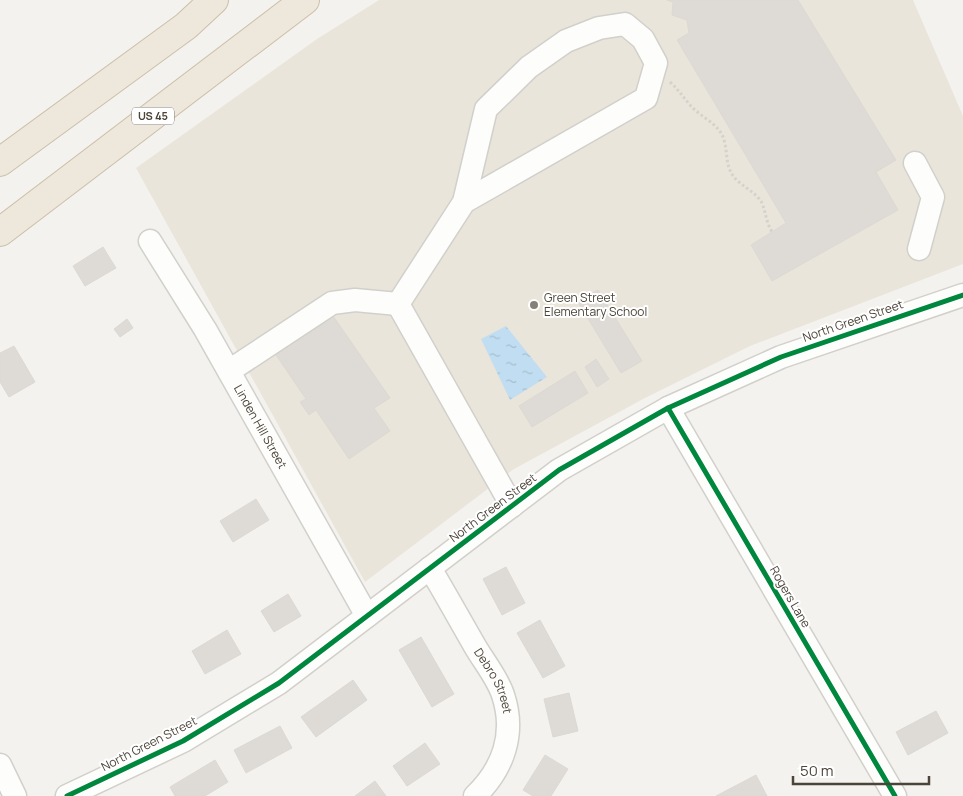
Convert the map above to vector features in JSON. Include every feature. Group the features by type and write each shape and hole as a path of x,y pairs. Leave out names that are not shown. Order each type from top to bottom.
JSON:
{"highway":[{"path":"0,162 186,26 214,0"},
{"path":"186,26 234,0"},
{"name":"US 45","path":"0,232 305,0"}],"street":[{"path":"398,304 464,202 486,109 528,67 566,41 599,28 625,24 643,39 656,63 646,98 464,202"},
{"path":"915,163 933,197 919,249"},
{"name":"Linden Hill Street","path":"150,241 229,371 367,616"},
{"name":"North Green Street","path":"67,796 191,736 279,683 558,470 668,408 781,357 963,296"},
{"path":"229,371 332,303 355,300 398,304"},
{"path":"398,304 512,506"},
{"name":"Rogers Lane","path":"668,408 895,796"},
{"name":"Debro Street","path":"430,568 503,694 509,722 507,745 502,760 489,782 475,796"},
{"path":"0,765 15,796"}],"path":[{"path":"665,87 670,81 682,92 689,104 715,126 724,139 728,166 732,176 761,202 766,223 772,232"}],"shaded area":[{"name":"Green Street Elementary School","path":"379,0 913,0 963,116 963,264 750,346 645,398 514,469 365,582 136,168 317,39"}],"water":[{"path":"506,326 547,377 510,400 481,339"}],"building":[{"path":"667,0 798,0 896,160 876,172 898,210 772,281 751,245 786,223 677,40 689,33 687,20 672,15 673,2"},
{"path":"103,247 116,268 85,286 73,266"},
{"path":"598,290 642,361 621,373 578,302"},
{"path":"331,313 390,398 374,408 390,431 349,459 316,410 309,415 300,402 306,399 274,352"},
{"path":"127,319 133,328 120,337 114,329"},
{"path":"14,346 35,382 9,397 0,382 0,353"},
{"path":"596,359 609,379 597,387 585,367"},
{"path":"575,371 588,393 532,427 519,406"},
{"path":"256,499 269,520 233,542 220,521"},
{"path":"506,567 525,603 502,615 483,579"},
{"path":"288,594 301,616 274,632 261,611"},
{"path":"540,620 565,666 543,678 517,633"},
{"path":"227,630 241,654 205,674 192,651"},
{"path":"421,637 454,694 432,707 399,650"},
{"path":"353,680 367,700 316,737 301,717"},
{"path":"569,693 578,731 553,737 544,699"},
{"path":"936,711 948,733 908,755 896,732"},
{"path":"280,726 292,748 246,773 234,750"},
{"path":"425,743 440,764 407,786 393,766"},
{"path":"545,755 568,769 551,796 533,796 523,790"},
{"path":"215,760 228,782 205,796 175,796 170,787"},
{"path":"756,775 767,796 716,796"},
{"path":"375,781 386,796 355,796"}],"cycle path":[{"path":"67,796 183,741 279,683 559,470 668,408 781,357 963,295"},
{"path":"668,408 895,796"}],"place":[{"name":"Green Street Elementary School","path":"534,305"}]}
